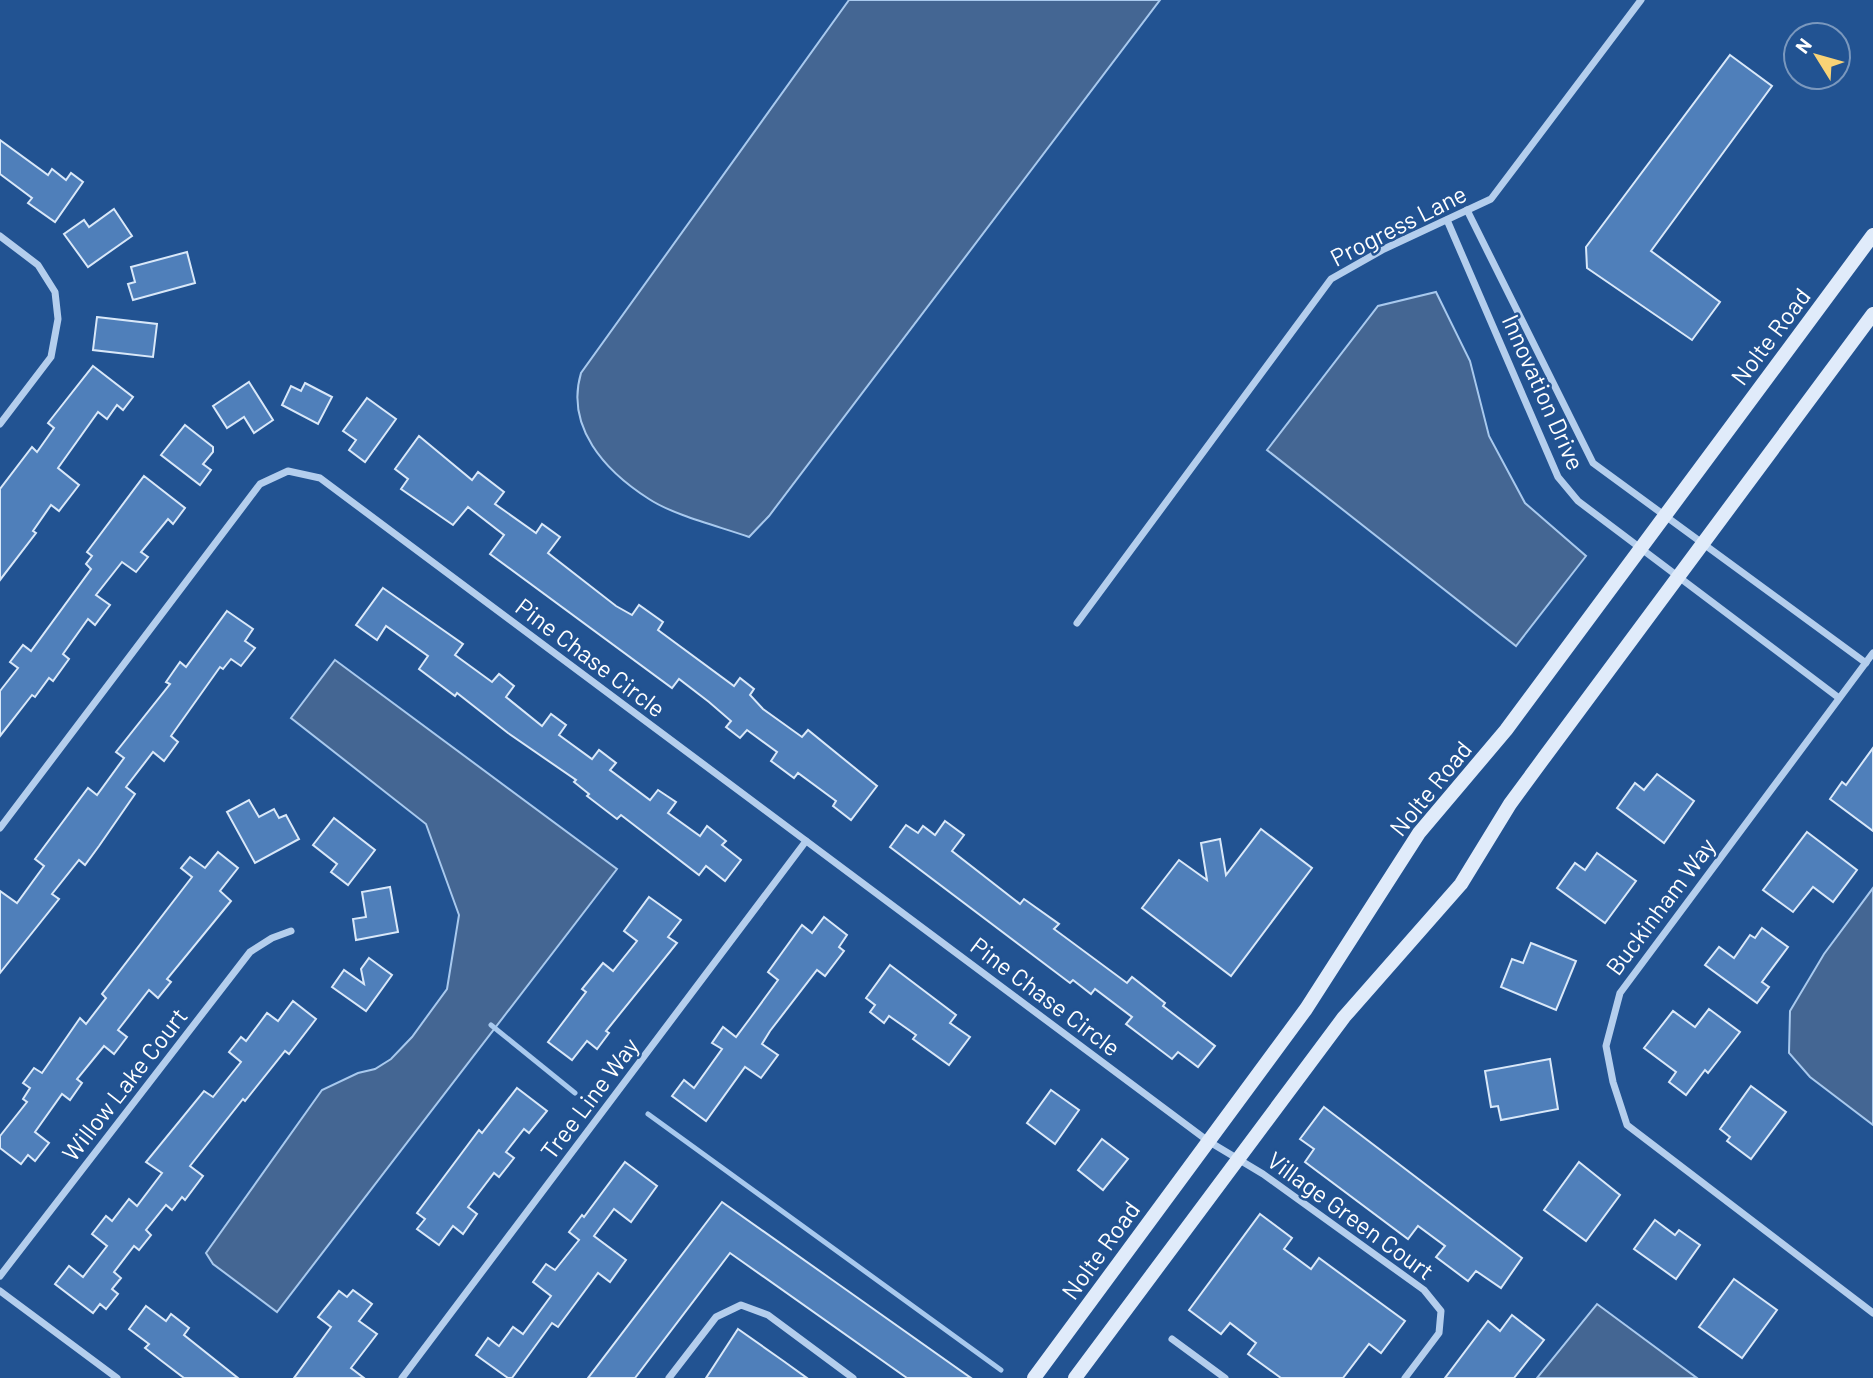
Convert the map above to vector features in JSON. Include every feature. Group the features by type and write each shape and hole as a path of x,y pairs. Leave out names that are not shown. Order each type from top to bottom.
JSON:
{"street":[{"name":"Progress Lane","path":"1077,623 1331,279 1384,249 1491,199 1642,0"},
{"name":"Innovation Drive","path":"1467,210 1594,463 1866,663"},
{"name":"Innovation Drive","path":"1447,220 1558,477 1578,501 1839,698"},
{"name":"Nolte Road","path":"1034,1378 1306,1009 1419,833 1506,730 1873,235"},
{"path":"0,236 38,265 55,292 58,319 51,357 0,424"},
{"path":"1074,1378 1343,1017 1461,884 1510,804 1873,314"},
{"name":"Pine Chase Circle","path":"0,828 260,484 288,471 320,478 1208,1141 1238,1158"},
{"name":"Buckinham Way","path":"1873,653 1620,993 1606,1046 1613,1082 1627,1125 1873,1313"},
{"name":"Tree Line Way","path":"402,1378 806,841"},
{"name":"Willow Lake Court","path":"0,1276 250,952 272,937 291,932"},
{"name":"Village Green Court","path":"1238,1158 1424,1290 1441,1311 1440,1333 1405,1378"},
{"path":"0,1291 117,1378"},
{"path":"669,1378 716,1317 741,1306 768,1315 853,1378"},
{"path":"1172,1339 1225,1378"}],"water":[{"path":"849,0 1160,0 769,516 749,537 659,505 618,475 592,446 584,429 579,412 581,373"},
{"path":"1436,292 1470,361 1489,436 1525,503 1586,556 1516,646 1267,450 1378,306"},
{"path":"335,660 617,869 277,1312 213,1264 206,1253 322,1090 358,1073 375,1069 391,1059 412,1037 447,989 459,915 426,824 291,718"},
{"path":"1873,888 1873,1125 1810,1077 1789,1053 1790,1011 1824,954"},
{"path":"1597,1304 1697,1378 1537,1378"}],"building":[{"path":"1730,55 1772,86 1651,251 1720,302 1692,340 1587,268 1586,247"},
{"path":"0,140 48,175 52,169 66,180 71,173 83,182 55,222 28,203 32,198 0,174"},
{"path":"114,209 132,236 88,267 64,234 84,220 89,227"},
{"path":"187,252 195,283 133,300 128,284 135,282 131,267"},
{"path":"97,317 157,324 153,357 93,350"},
{"path":"93,366 133,397 123,410 117,405 107,419 98,412 58,468 79,485 59,511 51,505 33,531 36,533 0,580 0,489 32,447 37,452 54,428 48,423"},
{"path":"249,382 273,420 254,433 244,417 227,428 213,406"},
{"path":"305,383 332,397 318,424 282,405 291,386 301,391"},
{"path":"367,398 396,419 365,462 349,450 356,440 343,431"},
{"path":"185,425 213,447 213,452 203,464 211,470 200,485 161,455"},
{"path":"419,436 472,480 478,472 504,492 495,504 536,533 542,524 560,537 548,553 616,606 632,615 639,605 663,622 658,630 734,686 740,678 754,689 750,695 763,709 802,737 808,730 877,786 851,820 833,806 836,801 798,773 794,778 771,761 777,752 747,730 740,738 726,727 731,721 679,679 672,688 490,554 504,535 468,507 453,525 401,489 408,479 395,469"},
{"path":"144,476 185,508 173,524 168,519 141,552 148,557 136,572 122,562 96,595 110,605 95,625 88,619 63,654 69,659 53,681 49,678 35,697 32,695 0,736 0,691 18,668 10,662 23,645 31,651 91,569 86,564 92,556 87,552"},
{"path":"383,588 463,644 455,655 492,682 499,674 514,686 506,697 542,726 551,714 566,725 559,735 592,759 599,750 616,763 610,770 650,800 658,790 676,802 668,813 700,836 707,826 726,841 722,845 741,860 725,881 706,866 699,875 621,815 617,819 587,796 589,794 574,782 576,780 508,733 457,693 455,696 419,669 428,656 386,626 377,640 356,625"},
{"path":"227,611 253,629 245,641 255,648 241,666 231,659 223,669 220,667 171,736 178,742 164,761 153,752 126,787 135,794 99,846 85,865 79,860 52,894 59,899 0,973 0,891 17,903 44,866 35,859 88,788 97,795 124,758 116,752 170,684 166,682 180,662 186,667"},
{"path":"1873,748 1873,831 1830,799 1842,782 1846,785"},
{"path":"1657,774 1694,801 1664,843 1617,808 1635,783 1644,790"},
{"path":"249,800 259,817 274,809 279,818 286,815 299,839 255,863 227,812"},
{"path":"334,818 375,850 348,885 331,872 337,864 313,845"},
{"path":"945,821 964,835 952,851 1020,904 1024,899 1059,924 1054,929 1127,983 1132,977 1165,1003 1163,1006 1215,1046 1198,1067 1178,1052 1172,1059 1126,1024 1132,1017 1095,989 1091,994 1073,980 1070,983 890,847 906,825 918,833 923,826 935,835"},
{"path":"1261,829 1312,868 1231,976 1142,908 1179,860 1207,880 1201,843 1220,839 1226,875"},
{"path":"1807,832 1857,870 1833,902 1813,887 1793,912 1763,890"},
{"path":"218,852 238,868 220,891 231,901 167,979 171,982 158,998 149,990 118,1030 127,1037 114,1054 104,1046 77,1079 82,1083 70,1100 62,1094 35,1132 49,1143 35,1161 28,1155 21,1164 0,1148 0,1136 27,1102 23,1099 30,1088 23,1083 34,1068 42,1073 80,1018 86,1024 106,998 102,994 192,877 181,868 190,857 205,868"},
{"path":"1597,853 1636,881 1605,923 1557,888 1575,863 1585,870"},
{"path":"390,887 398,932 356,940 353,919 366,917 362,892"},
{"path":"649,897 681,920 668,937 677,943 606,1031 609,1033 597,1049 587,1041 572,1060 548,1042 586,992 582,989 603,963 613,971 637,941 624,931"},
{"path":"824,917 847,935 839,947 844,951 825,976 817,970 770,1031 762,1044 778,1055 761,1078 745,1067 706,1121 672,1096 684,1080 694,1088 722,1049 712,1043 723,1027 736,1037 778,980 768,972 802,925 812,933"},
{"path":"1762,928 1788,947 1762,982 1769,987 1757,1003 1705,965 1719,947 1734,958 1750,935 1755,938"},
{"path":"1531,943 1576,961 1556,1010 1501,987 1512,959 1523,963"},
{"path":"369,958 392,975 366,1011 332,987 344,970 364,984 361,969"},
{"path":"890,965 956,1015 950,1023 970,1037 949,1065 913,1039 916,1035 889,1016 884,1023 870,1012 875,1005 866,998"},
{"path":"293,1001 316,1019 289,1054 285,1051 245,1101 243,1099 190,1166 203,1176 185,1200 182,1197 172,1210 166,1205 146,1230 151,1235 139,1250 134,1246 114,1272 121,1278 112,1289 118,1294 106,1309 100,1304 93,1313 55,1284 69,1266 83,1277 107,1246 92,1234 106,1216 112,1221 129,1199 137,1206 162,1173 146,1162 204,1091 213,1097 241,1062 229,1052 241,1037 246,1041 267,1013 278,1021"},
{"path":"1709,1009 1740,1032 1708,1073 1705,1070 1686,1095 1669,1082 1676,1072 1644,1048 1673,1011 1695,1027"},
{"path":"1550,1059 1558,1109 1501,1120 1498,1106 1491,1107 1485,1071"},
{"path":"1751,1086 1786,1112 1751,1159 1727,1141 1730,1137 1720,1129"},
{"path":"517,1088 547,1111 529,1133 524,1129 506,1152 514,1158 499,1177 494,1173 468,1207 477,1214 463,1234 453,1226 439,1245 417,1229 425,1219 417,1213 479,1130 482,1133"},
{"path":"1051,1090 1079,1110 1055,1144 1027,1123"},
{"path":"1324,1107 1522,1258 1501,1288 1476,1271 1468,1281 1436,1257 1445,1246 1418,1226 1408,1239 1305,1162 1314,1149 1300,1139"},
{"path":"1102,1139 1128,1159 1103,1190 1078,1170"},
{"path":"625,1162 657,1186 631,1222 614,1209 594,1236 626,1260 610,1282 598,1273 558,1327 552,1323 512,1378 508,1378 476,1355 488,1338 499,1346 513,1327 523,1334 551,1296 533,1282 546,1264 555,1270 579,1240 569,1232 582,1215 584,1217"},
{"path":"1579,1162 1620,1195 1586,1241 1544,1210"},
{"path":"722,1202 971,1378 907,1378 730,1253 635,1378 588,1378"},
{"path":"1260,1214 1292,1238 1284,1249 1311,1269 1319,1258 1405,1321 1381,1353 1369,1344 1343,1378 1281,1378 1248,1354 1256,1343 1230,1323 1221,1334 1189,1310"},
{"path":"1655,1220 1675,1235 1679,1230 1700,1245 1676,1279 1634,1249"},
{"path":"1734,1279 1777,1310 1742,1358 1699,1327"},
{"path":"353,1290 372,1304 359,1321 377,1334 351,1368 364,1378 294,1378 331,1327 318,1317 339,1291 347,1297"},
{"path":"146,1306 166,1321 171,1314 189,1328 184,1335 238,1378 184,1378 145,1348 149,1344 129,1329"},
{"path":"1512,1315 1544,1340 1514,1378 1445,1378 1488,1321 1500,1331"},
{"path":"738,1329 782,1360 807,1378 706,1378"}],"waterway":[{"path":"491,1025 575,1093"},
{"path":"648,1114 1001,1370"}]}
